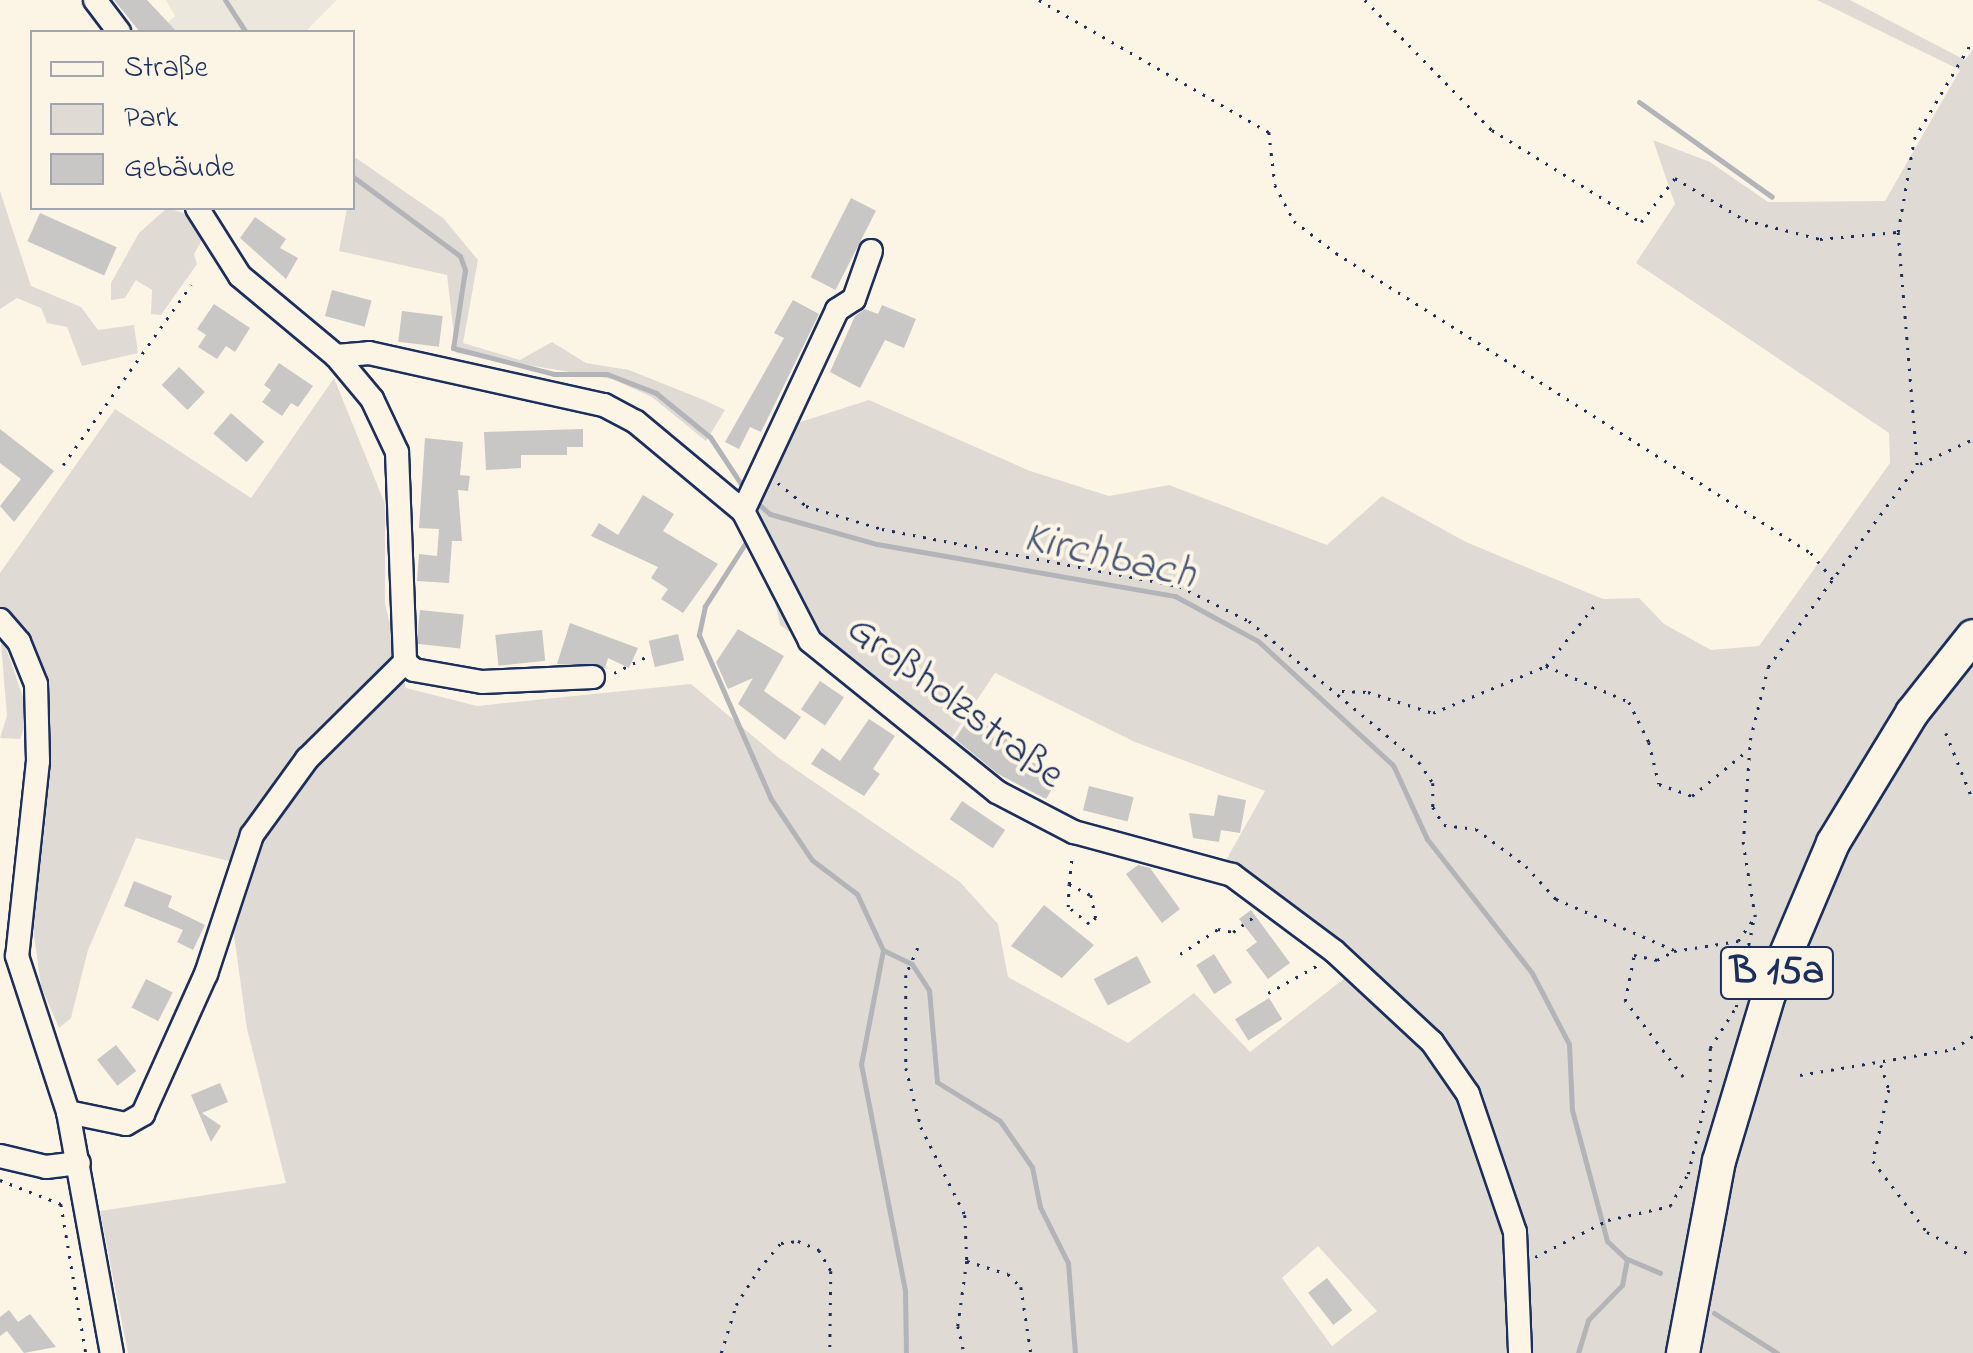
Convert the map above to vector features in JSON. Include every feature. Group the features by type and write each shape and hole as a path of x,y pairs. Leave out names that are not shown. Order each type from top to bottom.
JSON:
{"highway":[{"name":"B 15a","path":"1683,1353 1719,1161 1769,994 1833,843 1912,713 1973,636"}],"street":[{"path":"95,0 118,30"},
{"path":"198,210 240,276 336,356 372,399 397,452 405,662 414,670 482,682 593,677"},
{"path":"743,511 758,491 837,310 854,298 871,250"},
{"name":"Großholzstraße","path":"336,356 369,353 604,405 636,422 743,511 810,641 997,792 1074,832 1232,875 1406,1014 1468,1094 1505,1190 1519,1261 1520,1353"},
{"path":"0,620 19,642 36,684 38,761 17,956 68,1112 112,1353"},
{"path":"68,1112 126,1124 144,1114 206,974 252,835 282,789 405,662"},
{"path":"0,1156 46,1167 79,1163"}],"path":[{"path":"1038,0 1269,132 1275,185 1294,221 1811,553 1834,580"},
{"path":"1364,0 1492,130 1641,222 1675,178 1744,220 1801,234 1898,232"},
{"path":"1917,465 1898,232 1914,139 1973,40"},
{"path":"62,465 190,286"},
{"path":"1519,1261 1608,1220 1670,1206 1688,1174 1710,1082 1710,1048 1736,1006 1754,918 1743,844 1750,749 1768,667 1917,465 1973,438"},
{"path":"758,491 780,482 806,506 882,530 1179,586 1249,621 1340,691 1419,762 1433,782 1433,807 1444,825 1476,829 1526,866 1556,898 1674,950"},
{"path":"1340,691 1368,692 1433,713 1546,666 1598,601"},
{"path":"593,677 631,670 640,656 652,654"},
{"path":"1546,666 1629,702 1649,742 1658,784 1692,796 1750,749"},
{"path":"1946,733 1973,800"},
{"path":"1069,884 1090,895 1096,918 1090,924 1071,916 1069,884 1074,832"},
{"path":"1180,954 1218,929 1233,932 1255,916"},
{"path":"1684,1078 1624,1001 1634,955 1657,960 1674,950 1738,941 1754,918"},
{"path":"918,948 906,975 904,1037 921,1127 954,1182 965,1214 967,1261 958,1326 964,1353"},
{"path":"1268,993 1318,965"},
{"path":"1800,1075 1881,1065 1953,1049 1973,1036"},
{"path":"1881,1065 1889,1090 1873,1161 1927,1232 1973,1256"},
{"path":"0,1180 60,1204 86,1353"},
{"path":"721,1353 736,1304 758,1270 780,1243 798,1240 819,1250 831,1271 830,1353"},
{"path":"967,1261 1008,1274 1021,1287 1031,1353"}],"shaded area":[{"path":"166,0 337,0 307,30 158,30 175,16"}],"green space":[{"path":"1817,0 1850,0 1965,60 1973,49 1973,1353 128,1353 100,1211 286,1183 247,1029 233,928 241,864 136,838 88,950 71,1018 59,1028 41,986 31,914 26,643 0,608 0,573 115,409 251,498 334,378 385,504 385,604 406,688 477,706 691,684 779,758 960,882 998,924 1008,977 1128,1043 1194,993 1250,1052 1354,971 1226,860 1265,791 1135,742 995,673 947,745 780,625 755,508 794,424 869,400 1030,471 1109,496 1169,485 1327,545 1382,496 1466,542 1603,599 1639,598 1664,624 1711,650 1759,646 1890,463 1889,433 1636,263 1675,204 1653,140 1710,162 1768,202 1885,201 1960,70","holes":["1318,1246 1377,1311 1332,1346 1282,1278"]},
{"path":"355,157 443,218 478,260 463,343 520,360 552,342 586,363 629,370 725,410 706,441 652,397 612,379 456,353 447,275 339,251 347,210 355,210"},
{"path":"0,191 31,286 81,307 98,330 134,325 138,353 82,366 67,327 47,323 41,308 17,298 0,309"},
{"path":"165,210 174,210 187,214 202,240 194,254 197,264 161,315 151,314 152,290 136,280 125,298 111,300 111,283 139,233"},
{"path":"0,631 29,714 20,739 0,738 7,716"}],"building":[{"path":"114,0 147,0 175,30 138,30"},
{"path":"851,198 876,211 836,290 811,277"},
{"path":"40,213 117,247 104,275 27,241"},
{"path":"255,217 286,239 280,248 298,258 286,279 240,238"},
{"path":"332,290 372,301 365,327 325,316"},
{"path":"793,300 819,314 761,432 750,427 739,449 725,442 784,338 774,333"},
{"path":"214,304 250,328 235,352 226,346 217,359 198,347 206,335 197,329"},
{"path":"882,305 916,319 904,348 885,340 860,388 830,372 855,316 865,309 878,314"},
{"path":"402,311 443,316 439,347 398,342"},
{"path":"279,363 313,386 298,407 291,403 282,416 262,402 271,390 264,385"},
{"path":"179,367 205,392 188,410 162,385"},
{"path":"231,413 264,442 246,462 213,433"},
{"path":"0,429 54,471 14,522 0,506 21,479 0,463"},
{"path":"583,429 583,447 567,447 567,455 521,455 521,468 486,470 484,432"},
{"path":"425,438 463,442 460,475 470,476 468,491 458,490 462,541 452,541 449,583 417,581 419,554 437,556 439,529 419,528"},
{"path":"643,495 674,514 663,531 718,564 683,613 661,599 668,589 651,578 658,567 591,536 599,523 618,535"},
{"path":"420,610 464,615 460,648 416,644"},
{"path":"570,623 638,648 629,668 608,658 605,668 557,664"},
{"path":"738,629 784,656 764,691 801,717 785,740 738,704 753,678 728,689 716,662"},
{"path":"542,630 545,661 498,666 495,635"},
{"path":"678,634 684,660 655,667 649,641"},
{"path":"820,681 844,697 825,725 801,709"},
{"path":"869,719 895,736 873,769 880,774 864,796 811,764 822,748 840,761"},
{"path":"990,720 1017,737 1007,752 1061,774 1046,799 998,774 955,739 965,724 981,734"},
{"path":"1089,786 1134,797 1128,821 1083,810"},
{"path":"1218,795 1246,800 1240,833 1221,830 1219,842 1193,838 1189,813 1214,816"},
{"path":"962,801 1005,830 993,848 950,819"},
{"path":"1138,865 1150,868 1180,909 1162,923 1126,874"},
{"path":"134,881 172,896 168,907 205,925 193,950 177,942 183,930 124,906"},
{"path":"1044,905 1094,945 1062,978 1011,946"},
{"path":"1251,910 1290,963 1268,979 1246,950 1257,942 1239,919"},
{"path":"1214,954 1232,983 1214,994 1196,965"},
{"path":"1137,956 1151,982 1108,1005 1094,979"},
{"path":"146,979 173,993 158,1021 131,1008"},
{"path":"1269,998 1282,1019 1248,1040 1235,1019"},
{"path":"116,1045 136,1071 117,1086 97,1060"},
{"path":"220,1083 228,1102 202,1113 221,1126 211,1142 191,1095"},
{"path":"1327,1278 1352,1310 1333,1325 1308,1293"},
{"path":"9,1310 18,1322 30,1314 56,1347 24,1353 7,1331 0,1336 0,1317"}],"waterway":[{"name":"Kirchbach","path":"225,0 245,30"},
{"path":"1639,102 1772,197"},
{"name":"Kirchbach","path":"355,178 460,256 465,270 453,348 554,374 607,374 656,393 710,437 745,490"},
{"name":"Kirchbach","path":"756,502 770,514 877,544 1175,596 1258,641 1393,765 1427,839 1532,973 1569,1044 1572,1110 1607,1241 1625,1258 1660,1273"},
{"path":"748,539 705,606 699,635 771,799 812,860 857,894 883,950 861,1064 905,1291 906,1353"},
{"path":"883,950 912,964 929,990 937,1082 1000,1121 1032,1167 1040,1207 1068,1263 1075,1353"},
{"path":"1578,1353 1588,1320 1622,1285 1627,1259"},
{"name":"Kirchbach","path":"1714,1313 1777,1353"}]}
